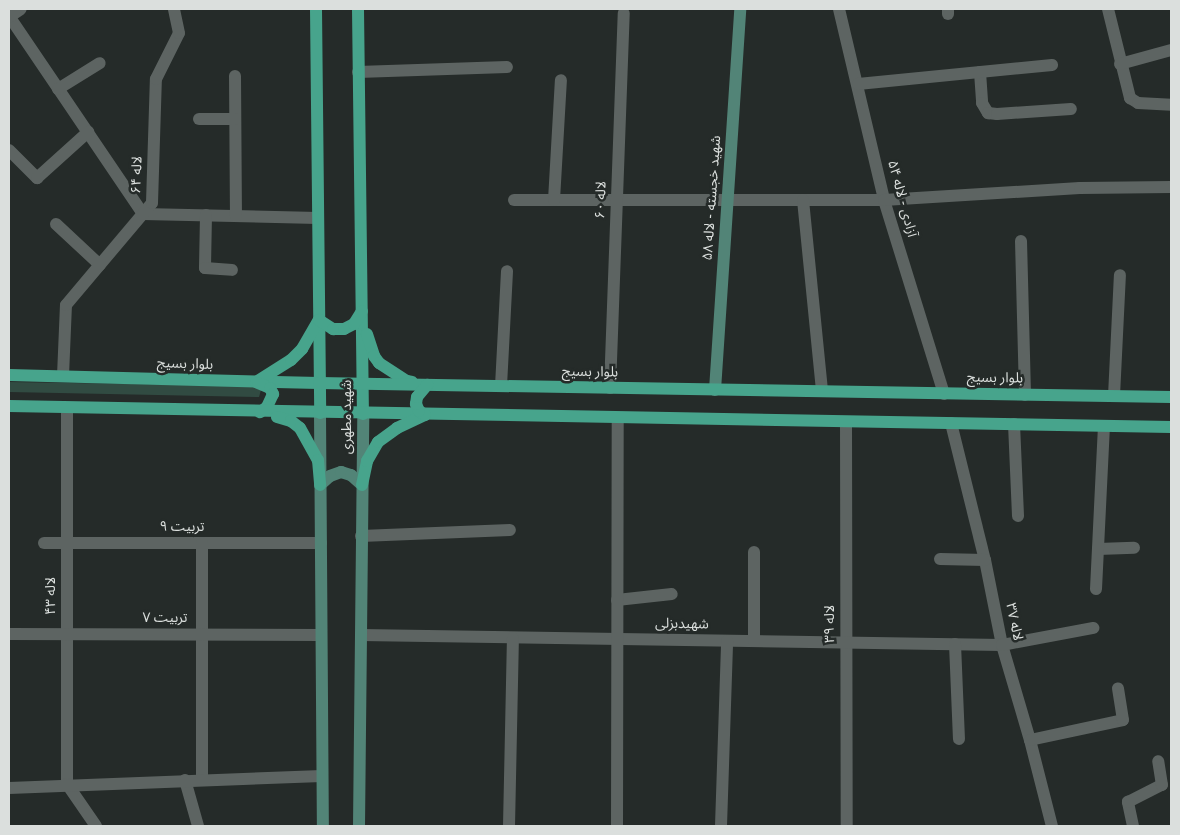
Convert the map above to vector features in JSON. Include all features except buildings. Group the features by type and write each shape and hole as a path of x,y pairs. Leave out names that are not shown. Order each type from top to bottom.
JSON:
{"main road":[{"name":"شهید مطهری","path":"316,9 323,826"},
{"name":"شهید مطهری","path":"358,9 363,384 359,826"},
{"name":"شهید خجسته - لاله ۵۸","path":"715,390 740,9"},
{"path":"256,382 297,354 319,320 333,329 344,329 354,324 362,311"},
{"path":"362,311 370,346 380,363 407,381 427,385 417,397 419,410 425,415"},
{"name":"بلوار بسیج","path":"9,375 256,382 1171,397"},
{"path":"256,382 270,388 273,394 267,407 260,412"},
{"path":"9,406 363,414 1171,427"},
{"path":"260,412 291,421 300,428 318,460 320,485"},
{"path":"320,485 330,476 341,472 351,475 362,484 368,461 378,442 397,428 425,415"}],"street":[{"path":"21,9 9,17 143,214 318,218"},
{"name":"لاله ۶۴","path":"63,376 66,305 152,203 156,79 179,33 174,9"},
{"name":"آزادی - لاله ۵۴","path":"839,9 884,200 944,394"},
{"path":"1108,9 1120,64 1130,98 1133,102 1171,105"},
{"name":"لاله ۶۰","path":"610,388 624,13"},
{"path":"1120,64 1171,50"},
{"path":"58,89 100,63"},
{"path":"858,84 1052,65"},
{"path":"358,72 508,68"},
{"path":"980,72 982,103 988,113 1071,109"},
{"path":"235,76 236,216"},
{"path":"554,200 561,80"},
{"path":"199,120 235,119"},
{"path":"9,150 37,178 88,132"},
{"path":"514,200 884,200 1080,188 1171,187"},
{"path":"803,200 822,391"},
{"path":"206,215 205,268 232,270"},
{"path":"56,224 100,265"},
{"path":"1022,241 1024,395"},
{"path":"500,386 507,271"},
{"path":"1114,396 1120,275"},
{"name":"لاله ۴۳","path":"67,408 67,784"},
{"path":"617,826 618,418"},
{"name":"لاله ۳۹","path":"846,422 847,826"},
{"name":"لاله ۳۷","path":"951,423 986,560 1002,645 1030,740 1052,826"},
{"path":"1014,424 1018,516"},
{"path":"1096,588 1104,426"},
{"path":"361,536 510,530"},
{"name":"تربیت ۹","path":"44,543 321,543"},
{"path":"202,543 202,780"},
{"path":"1098,549 1134,548"},
{"path":"754,552 754,641"},
{"path":"940,559 986,560"},
{"path":"617,600 672,594"},
{"name":"شهیدبزلی","path":"361,635 1002,645 1093,628"},
{"name":"تربیت ۷","path":"9,634 321,635"},
{"path":"509,826 513,638"},
{"path":"721,826 728,641"},
{"path":"956,644 959,739"},
{"path":"1030,740 1123,720 1118,688"},
{"path":"1133,826 1128,802 1162,785 1158,761"},
{"path":"9,788 90,783 322,776"},
{"path":"185,780 198,826"},
{"path":"67,784 96,826"}],"green space":[{"path":"9,382 254,386 261,390 259,397 9,392"}]}
